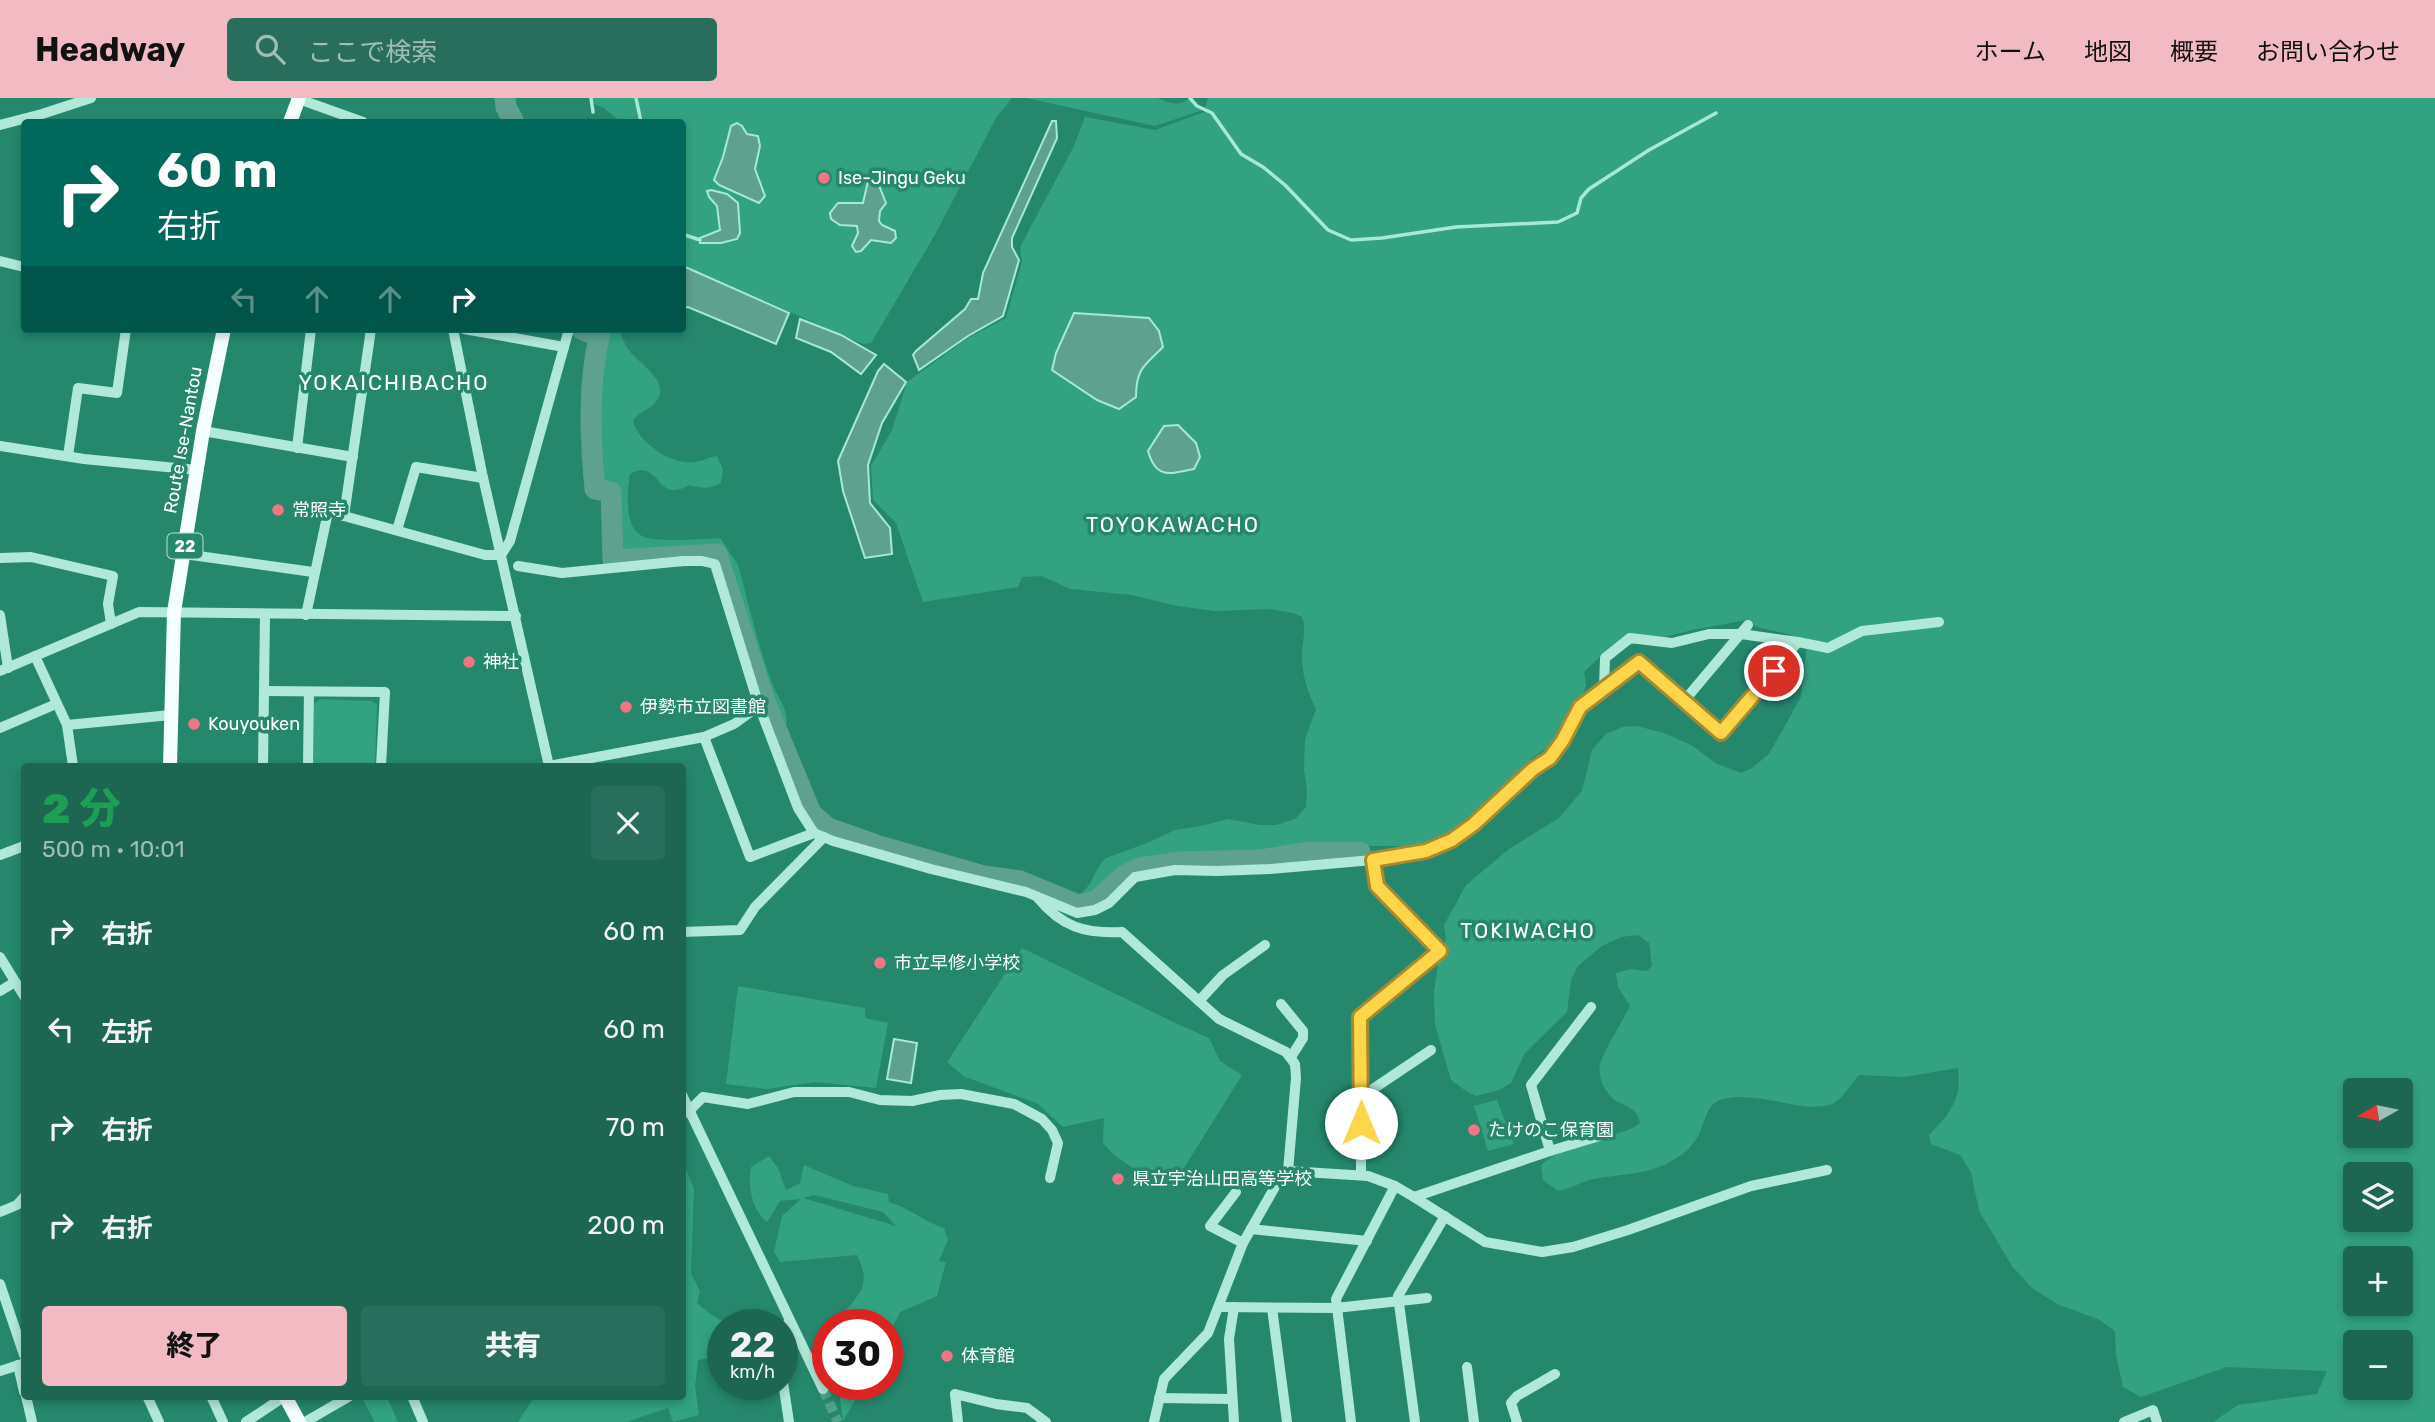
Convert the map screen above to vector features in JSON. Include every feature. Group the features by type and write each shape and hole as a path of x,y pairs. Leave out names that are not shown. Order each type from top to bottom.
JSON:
{"main road":[{"path":"291,119 298,99"},
{"name":"Route Ise-Nantou","path":"170,763 174,612 203,431 223,333"},
{"path":"287,1400 299,1422"}],"street":[{"path":"23,119 91,98"},
{"path":"298,99 355,119"},
{"path":"0,125 21,120"},
{"path":"0,261 21,266"},
{"path":"68,456 78,388 117,393 125,333"},
{"path":"297,448 311,333"},
{"path":"344,516 370,333"},
{"path":"454,333 483,478 548,763"},
{"path":"486,333 564,347"},
{"path":"500,555 510,541 568,333"},
{"path":"203,431 353,457"},
{"path":"0,446 197,470"},
{"path":"397,530 416,467 483,478"},
{"path":"306,615 313,572 328,512 485,555 500,555"},
{"path":"184,554 313,572"},
{"path":"0,558 31,558 113,576 108,604 111,624"},
{"path":"519,566 562,573 683,561 715,564 759,706 794,799 819,835"},
{"path":"0,615 4,669 139,612 516,616"},
{"path":"263,763 265,614"},
{"path":"1604,687 1605,658 1630,638 1672,643 1709,634 1744,630 1828,649 1862,631 1939,622"},
{"path":"1684,701 1744,630"},
{"path":"704,737 750,857 819,835 931,869 1036,895 1071,912 1087,913 1109,903 1130,880 1144,875 1175,870 1270,869 1373,860 1426,851 1452,840 1474,824 1533,769 1550,758 1580,707 1639,662 1721,733 1798,642"},
{"path":"35,656 67,725 73,763"},
{"path":"264,691 385,692 381,763"},
{"path":"308,763 309,692"},
{"path":"0,728 56,704"},
{"path":"565,763 704,737 734,724 759,706"},
{"path":"67,725 171,715"},
{"path":"686,932 740,930 755,907 775,889 819,835"},
{"path":"0,855 21,847"},
{"path":"1361,1175 1360,1017 1440,951 1377,886 1373,860"},
{"path":"1036,895 1047,909 1076,929 1122,932 1219,1018 1291,1057 1295,1064 1288,1171 1280,1178 1243,1243 1214,1321 1202,1341 1164,1379 1154,1422"},
{"path":"1199,1001 1223,975 1265,945"},
{"path":"0,957 21,991"},
{"path":"0,991 15,982"},
{"path":"1280,1004 1303,1031 1303,1038 1291,1057"},
{"path":"1550,1151 1531,1085 1591,1007"},
{"path":"1361,1097 1432,1050"},
{"path":"783,1309 686,1112 703,1097 748,1104 794,1092 849,1092 880,1100 912,1101 961,1094 1014,1104 1042,1119 1055,1136 1058,1143 1050,1178"},
{"path":"1414,1197 1606,1134"},
{"path":"1288,1171 1361,1175 1395,1186 1485,1242 1542,1252 1573,1247 1628,1230 1752,1186 1827,1170"},
{"path":"1350,1422 1336,1299 1395,1186"},
{"path":"1236,1192 1210,1226 1243,1243"},
{"path":"0,1212 21,1200"},
{"path":"1415,1422 1398,1296 1445,1216"},
{"path":"1251,1230 1367,1241"},
{"path":"0,1284 21,1346"},
{"path":"1220,1307 1336,1308 1427,1298"},
{"path":"1234,1307 1229,1339 1234,1422"},
{"path":"1272,1308 1287,1422"},
{"path":"798,1339 812,1367"},
{"path":"0,1371 21,1364"},
{"path":"1466,1367 1474,1422"},
{"path":"1517,1422 1511,1403 1517,1396 1555,1374"},
{"path":"958,1422 955,1394 1027,1408 1046,1422"},
{"path":"1160,1398 1231,1399"},
{"path":"26,1400 32,1422"},
{"path":"149,1400 159,1422"},
{"path":"213,1400 223,1422"},
{"path":"246,1422 279,1400"},
{"path":"306,1422 343,1400"},
{"path":"414,1400 423,1422"},
{"path":"786,1400 789,1422"},
{"path":"2124,1422 2153,1410 2157,1422"}],"green space":[{"name":"Ise-Jingu Geku","path":"593,98 1012,98 996,118 936,233 871,343 863,344 686,266 686,119 617,119 594,104"},
{"path":"1026,98 1157,98 1181,103 1189,98 1203,110 1155,126"},
{"path":"1208,98 2435,98 2435,1422 2213,1422 2238,1405 2317,1394 2327,1371 2227,1367 2141,1397 2123,1387 2116,1355 2115,1331 2098,1319 2059,1305 2031,1287 2012,1266 1979,1211 1971,1172 1960,1155 1931,1144 1929,1135 1948,1113 1956,1097 1958,1068 1904,1077 1859,1075 1837,1101 1823,1106 1810,1107 1752,1098 1723,1099 1710,1108 1698,1136 1679,1157 1646,1171 1593,1179 1558,1191 1543,1180 1541,1165 1568,1149 1625,1131 1640,1123 1635,1112 1614,1099 1607,1091 1599,1070 1605,1052 1630,1006 1618,987 1616,973 1630,969 1647,971 1652,966 1649,943 1638,935 1621,937 1602,946 1578,966 1571,980 1567,1012 1525,1053 1511,1083 1499,1090 1476,1096 1451,1080 1435,1024 1434,992 1440,951 1446,940 1444,925 1466,885 1509,849 1559,818 1582,791 1592,750 1606,734 1623,727 1637,726 1664,733 1693,746 1715,763 1741,773 1752,768 1769,754 1801,697 1807,646 1792,636 1760,628 1747,620 1606,651 1584,672 1586,685 1582,697 1548,747 1532,758 1462,824 1434,841 1406,846 1331,846 1250,856 1170,860 1125,869 1091,896 1084,898 1082,893 1106,858 1175,830 1228,819 1276,825 1295,819 1306,807 1305,739 1316,709 1303,669 1302,617 1268,609 1216,611 1177,606 1132,595 1070,589 1042,576 1022,577 1018,587 923,602 896,523 873,500 871,466 892,430 907,382 968,338 1006,318 1022,262 1020,247 1074,146 1085,117 1155,130 1204,112"},
{"path":"594,333 620,333 628,349 657,381 659,396 654,404 633,421 649,445 667,457 686,462 717,456 723,469 721,483 710,487 690,485 671,490 643,470 630,474 630,517 636,531 648,538 720,538 738,565 764,659 786,713 785,729 767,699 719,552 615,558 613,490 597,487 594,392 601,336"},
{"path":"320,699 371,701 377,704 375,763 313,763 314,704"},
{"path":"1022,948 1209,1038 1220,1061 1242,1075 1179,1176 1157,1185 1114,1155 1103,1143 1104,1118 1063,1127 1038,1104 963,1076 947,1062"},
{"path":"738,986 865,1008 865,1018 888,1023 876,1088 815,1082 767,1089 726,1084"},
{"path":"1497,1100 1514,1144 1488,1151 1474,1106"},
{"path":"769,1156 778,1168 786,1190 800,1183 804,1165 853,1186 888,1194 889,1202 944,1228 948,1240 939,1261 946,1262 937,1296 903,1311 848,1309 863,1285 862,1267 857,1255 780,1262 774,1252 782,1216 801,1199 780,1201 767,1222 754,1204 750,1182 751,1167","holes":["814,1195 883,1212 896,1226 803,1198"]},
{"path":"686,1169 694,1189 691,1273 700,1292 697,1303 707,1311 707,1358 698,1360 695,1386 699,1415 673,1422 668,1408 627,1422 518,1422 532,1400 686,1400"},
{"path":"363,1400 388,1400 398,1422 375,1422"},
{"path":"840,1400 855,1400 843,1421"}],"water":[{"path":"1052,121 1056,121 1057,138 1012,238 1012,247 1019,260 1003,316 968,336 919,370 913,355 916,351 965,309 971,299 978,299 983,273"},
{"path":"737,123 747,134 758,136 760,146 755,169 765,196 759,203 719,185 714,180 731,126"},
{"path":"876,178 886,203 880,211 879,221 895,231 896,238 891,243 871,240 861,251 856,252 852,246 858,233 857,226 840,225 831,219 830,213 838,203 863,203 868,181"},
{"path":"707,191 727,194 738,203 740,233 737,239 721,243 700,243 700,238 720,230 717,206"},
{"path":"686,267 789,313 776,344 688,307"},
{"path":"1074,313 1149,318 1159,331 1163,347 1140,374 1136,397 1119,409 1097,400 1052,370 1056,353"},
{"path":"800,319 841,335 876,355 861,374 831,352 796,338"},
{"path":"884,364 906,382 882,423 868,465 870,503 890,528 892,554 865,558 843,491 838,461 878,371"},
{"path":"1178,425 1196,443 1200,457 1194,469 1171,473 1159,470 1148,451 1164,426"},
{"path":"894,1039 917,1043 911,1083 887,1079"}],"waterway":[{"path":"505,98 512,119"},
{"path":"591,98 593,112"},
{"path":"636,98 640,119"},
{"path":"1190,98 1197,106 1212,113 1241,154 1285,185 1328,230 1351,240 1456,227 1558,222 1577,213 1581,198 1589,189 1649,150 1716,113"},
{"path":"686,235 700,240"},
{"path":"590,333 599,337 591,413 595,489 611,492 613,560 717,554 764,699 811,813 828,828 876,845 984,876 1020,881 1078,905 1096,901 1124,876 1140,868 1181,862 1260,860 1309,852 1360,852"}],"tunnel":[{"path":"828,1400 838,1422"}],"place":[{"name":"Ise-Jingu Geku","path":"824,178"},
{"name":"常照寺","path":"278,510"},
{"name":"神社","path":"469,662"},
{"name":"伊勢市立図書館","path":"626,707"},
{"name":"Kouyouken","path":"194,724"},
{"name":"市立早修小学校","path":"880,963"},
{"name":"たけのこ保育園","path":"1474,1130"},
{"name":"県立宇治山田高等学校","path":"1118,1179"},
{"name":"体育館","path":"947,1356"}],"district":[{"name":"YOKAICHIBACHO","path":"394,383"},
{"name":"TOYOKAWACHO","path":"1173,525"},
{"name":"TOKIWACHO","path":"1528,931"}],"route":[{"path":"1361,1123 1360,1017 1440,951 1377,886 1373,860 1426,851 1452,840 1474,824 1533,769 1550,758 1580,707 1589,698 1639,662 1721,733 1774,671"}]}
